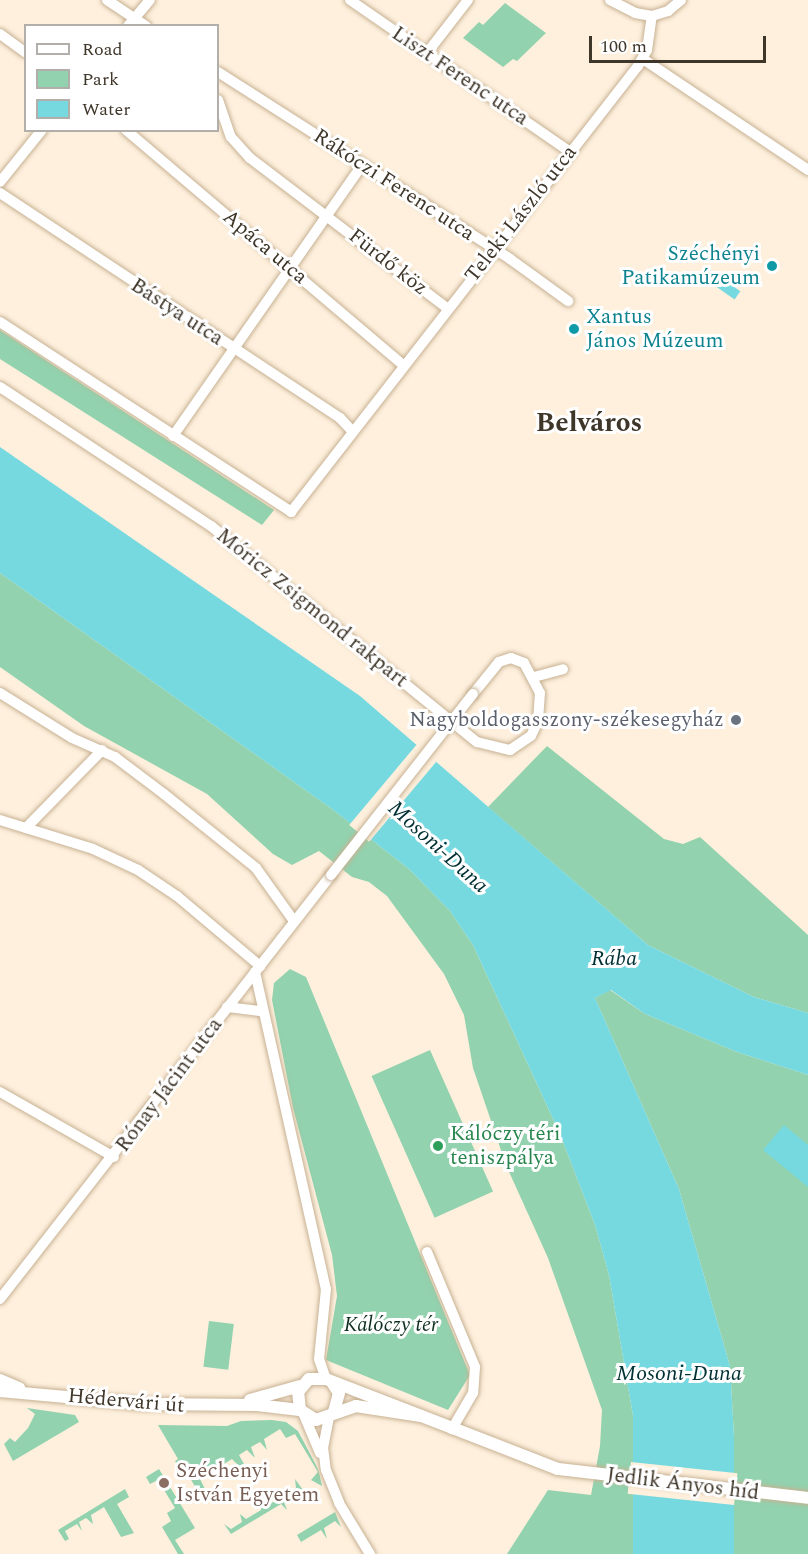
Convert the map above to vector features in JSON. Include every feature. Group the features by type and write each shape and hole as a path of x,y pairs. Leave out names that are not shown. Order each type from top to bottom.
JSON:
{"street":[{"path":"107,0 131,22 150,0"},
{"name":"Liszt Ferenc utca","path":"350,0 570,151"},
{"path":"427,53 468,0"},
{"path":"610,0 629,11 652,16 668,11 681,0"},
{"name":"Teleki László utca","path":"173,436 291,512 643,59 652,16"},
{"path":"0,34 24,51"},
{"path":"643,59 808,170"},
{"name":"Rákóczi Ferenc utca","path":"219,73 495,249 568,301"},
{"name":"Fürdő köz","path":"219,102 237,145 448,309"},
{"path":"0,182 40,132"},
{"name":"Apáca utca","path":"128,132 403,365"},
{"path":"1,323 173,436 236,350 362,165"},
{"name":"Bástya utca","path":"0,193 340,418 352,431"},
{"name":"Móricz Zsigmond rakpart","path":"0,387 211,526 477,742 504,750 528,741 540,707 534,677"},
{"name":"Rónay Jácint utca","path":"2,1298 496,664 516,659 534,677"},
{"path":"534,677 563,669"},
{"path":"0,693 72,738 102,750 164,794 256,868 294,921"},
{"path":"26,828 102,750"},
{"path":"0,820 93,849 138,870 177,896 257,969 261,1011 326,1289 319,1359 329,1380 339,1393 323,1447 326,1470"},
{"path":"227,1007 261,1011"},
{"path":"0,1092 114,1157"},
{"path":"370,1554 334,1494 297,1398 300,1386 314,1377 329,1380 452,1429 473,1393 475,1367 427,1252"},
{"name":"Hédervári út","path":"0,1380 25,1391"},
{"name":"Hédervári út","path":"227,1406 300,1386"},
{"name":"Hédervári út","path":"0,1391 25,1391 142,1404 279,1406 302,1412"},
{"path":"302,1412 316,1420 356,1406 422,1416"},
{"name":"Jedlik Ányos híd","path":"452,1429 558,1469 808,1498"}],"green space":[{"path":"505,3 546,33 517,61 513,59 503,67 463,38 479,22 483,25"},
{"path":"0,330 274,510 262,525 0,359"},
{"path":"0,573 332,809 409,869 450,911 473,945 560,1134 595,1225 609,1275 633,1416 633,1554 507,1554 548,1490 591,1495 600,1446 602,1410 548,1258 506,1165 473,1068 464,1015 444,974 387,896 369,882 352,877 319,851 292,865 273,854 207,794 84,726 0,667"},
{"path":"547,746 664,839 683,844 700,837 808,935 808,1013 754,997 648,945 488,807"},
{"name":"Kálóczy tér","path":"290,969 306,977 470,1375 448,1410 326,1360 337,1296 332,1255 293,1108 272,1000 274,983"},
{"path":"610,990 645,1014 737,1052 808,1075 808,1554 734,1554 734,1436 730,1366 679,1189 595,998"},
{"path":"430,1050 493,1192 435,1218 372,1076"},
{"path":"209,1321 234,1324 228,1370 203,1367"},
{"path":"27,1408 75,1415 79,1422 13,1461 4,1444 10,1438 15,1442 28,1428 35,1414"},
{"path":"241,1421 286,1422 298,1431 316,1465 319,1472 322,1486 311,1480 318,1472 295,1434 286,1438 280,1429 264,1439 267,1450 260,1442 251,1447 255,1458 247,1450 239,1455 244,1464 240,1467 232,1459 224,1464 228,1475 220,1467 200,1479 206,1491 200,1495 190,1478 186,1480 183,1476 187,1473 182,1465 178,1466 175,1461 178,1459 158,1425 227,1426"},
{"path":"159,1469 195,1528 175,1540 184,1554 178,1554 162,1527 171,1521 167,1513 175,1508 158,1480 150,1484 146,1477"},
{"path":"295,1479 306,1494 301,1495 297,1491 283,1499 287,1510 281,1504 231,1534 224,1524 231,1529 242,1522 240,1514 246,1519 261,1510 259,1502 265,1507 278,1499 276,1491 282,1497 296,1488"},
{"path":"125,1489 129,1497 117,1504 134,1533 121,1537 104,1507 91,1515 93,1524 86,1518 79,1522 82,1531 77,1524 65,1531 69,1539 65,1541 58,1530"},
{"path":"335,1512 341,1527 335,1521 324,1528 327,1539 321,1530 301,1542 297,1535"}],"water":[{"path":"710,270 740,291 735,299 704,278"},
{"path":"0,447 360,696 648,945 754,997 808,1013 808,1075 737,1052 645,1014 611,990 595,998 679,1189 730,1366 734,1436 734,1554 633,1554 633,1416 609,1275 595,1225 560,1134 473,945 450,911 409,869 332,809 0,573"},
{"path":"784,1125 808,1145 808,1187 763,1150"}],"pier":[{"path":"418,743 438,760 369,842 349,825"},
{"path":"631,1462 737,1473 734,1505 628,1494"}],"place":[{"name":"Széchényi Patikamúzeum","path":"772,266"},
{"name":"Xantus János Múzeum","path":"574,329"},
{"name":"Nagyboldogasszony-székesegyház","path":"736,720"},
{"name":"Kálóczy téri teniszpálya","path":"438,1146"},
{"name":"Széchenyi István Egyetem","path":"164,1483"}],"district":[{"name":"Belváros","path":"589,424"}],"water label":[{"name":"Mosoni-Duna","path":"438,847"},
{"name":"Rába","path":"614,959"},
{"name":"Mosoni-Duna","path":"679,1374"}]}
